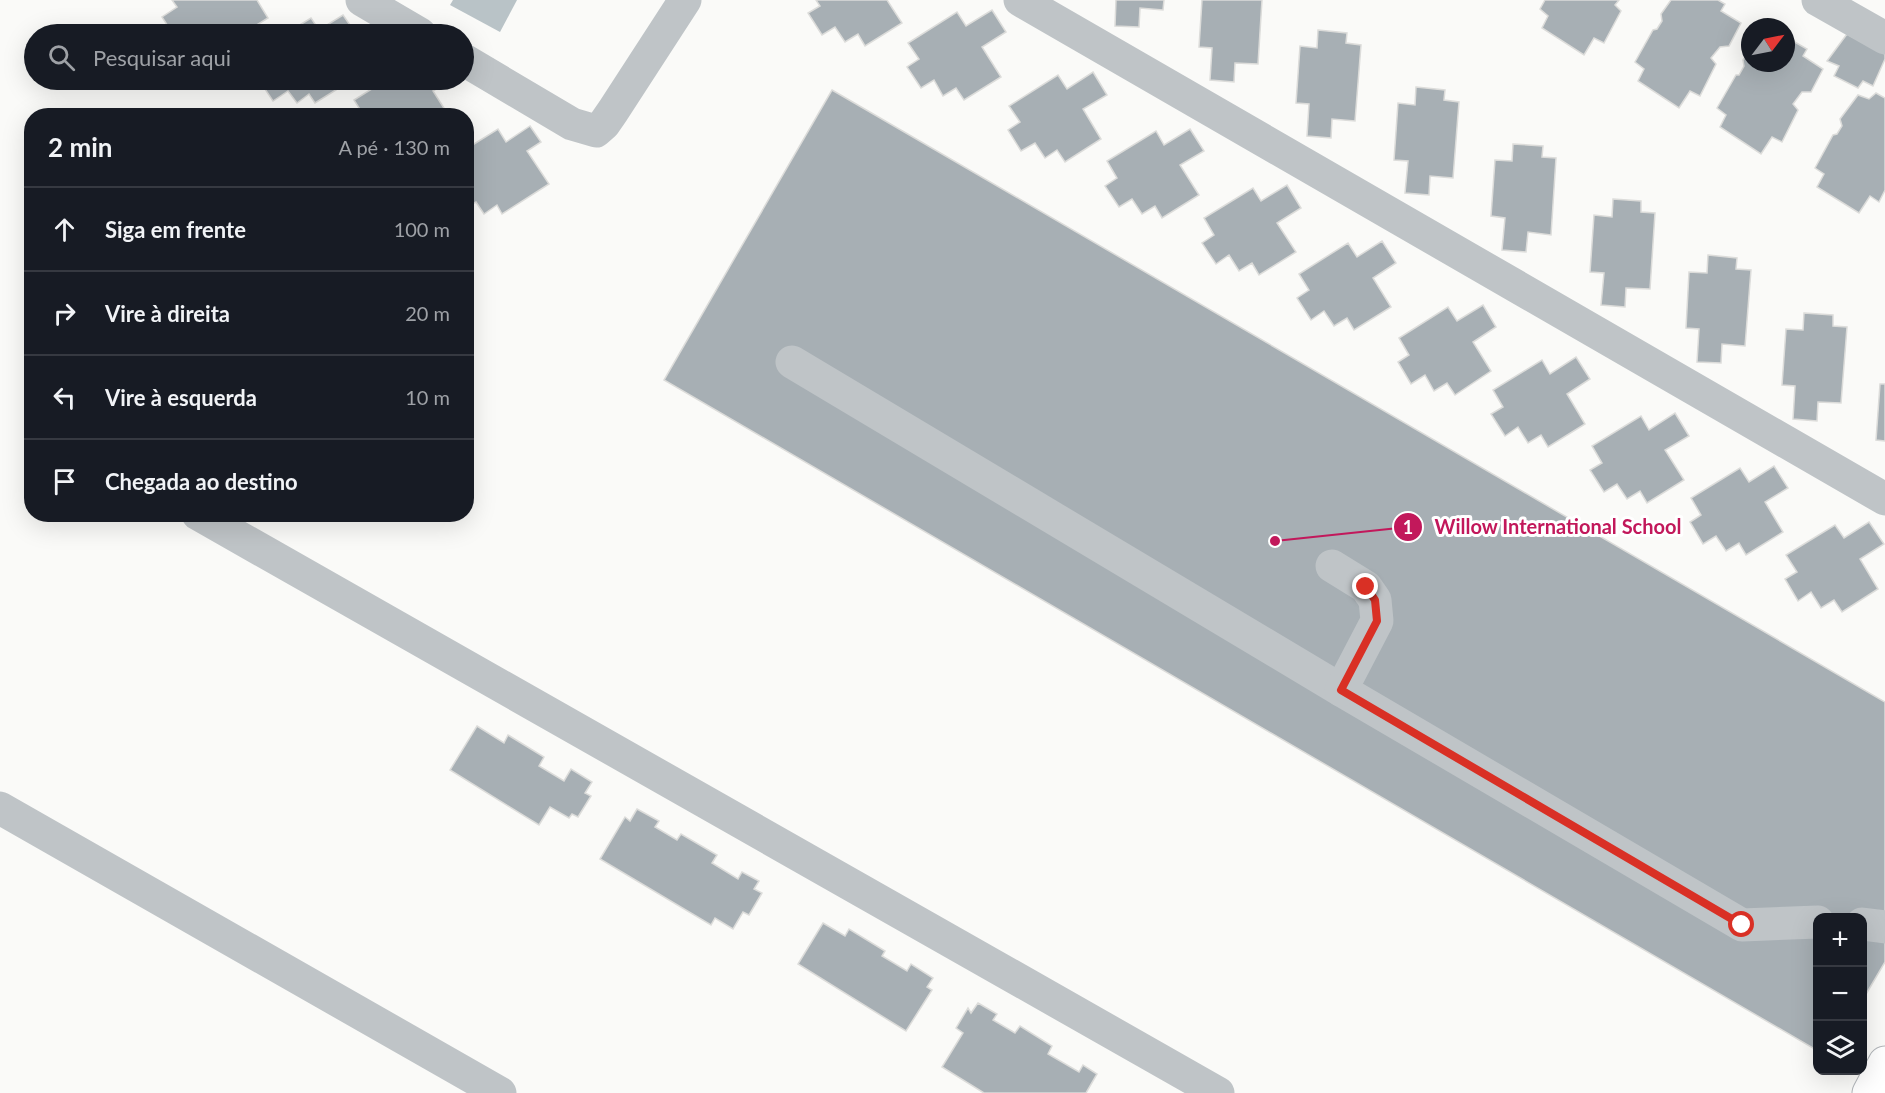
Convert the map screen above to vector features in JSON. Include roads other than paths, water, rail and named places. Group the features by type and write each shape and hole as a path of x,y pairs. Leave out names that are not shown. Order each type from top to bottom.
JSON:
{"highway":[{"path":"1869,1093 1885,1064"}],"street":[{"path":"362,0 403,24"},
{"path":"474,66 572,124 596,131 613,111 685,0"},
{"path":"1020,0 1885,499"},
{"path":"1818,0 1885,38"},
{"path":"792,362 1341,690 1742,925 1813,922"},
{"path":"212,522 1218,1093"},
{"path":"1332,566 1366,587 1375,600 1377,621 1341,690"},
{"path":"0,808 500,1093"},
{"path":"1867,925 1885,927"}],"place":[{"name":"Willow International School","path":"1275,541"}]}
